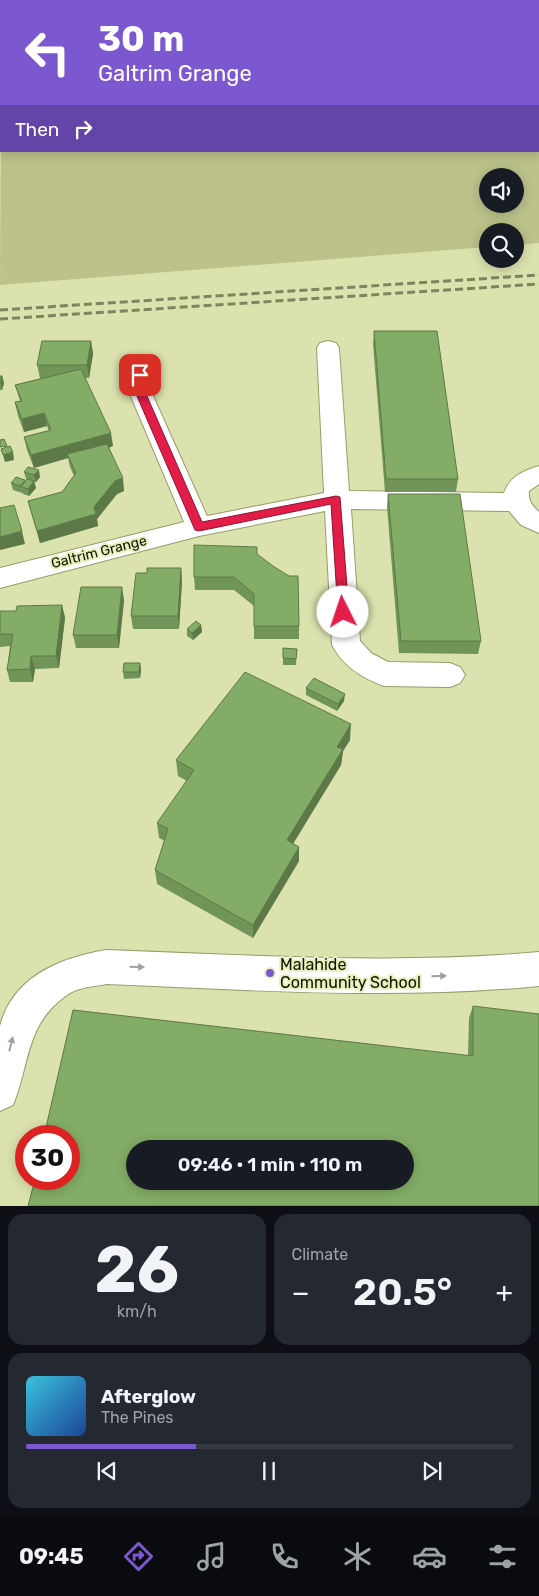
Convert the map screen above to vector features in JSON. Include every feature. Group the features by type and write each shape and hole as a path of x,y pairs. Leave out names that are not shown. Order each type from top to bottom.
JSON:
{"street":[{"path":"328,348 346,645 360,661 384,674 450,675"},
{"path":"142,364 138,387 199,527"},
{"path":"539,475 528,478 520,484 516,492 516,502 520,510 528,518 539,524"},
{"name":"Galtrim Grange","path":"0,578 199,527 336,500 516,502"},
{"path":"0,1092 12,1037 23,1015 43,991 70,974 107,967 372,978 449,976 539,968"}],"green space":[{"path":"1,152 539,152 539,243 524,244 524,223 479,223 479,248 0,285"}],"building":[{"path":"374,331 437,331 458,479 386,479"},
{"path":"42,341 91,341 87,365 37,365"},
{"path":"81,369 111,433 31,455 24,437 51,430 44,413 22,419 15,402 22,401 15,385"},
{"path":"4,439 7,446 0,447 0,440"},
{"path":"107,444 123,478 115,481 94,507 96,514 37,531 28,501 62,492 76,473 67,454"},
{"path":"10,446 13,452 3,455 1,449"},
{"path":"28,467 39,470 34,475 24,472"},
{"path":"16,477 25,480 20,486 11,483"},
{"path":"27,479 34,481 28,489 21,487"},
{"path":"388,494 460,494 481,641 401,641"},
{"path":"14,505 22,531 0,537 0,508"},
{"path":"194,545 257,547 257,554 273,566 289,576 298,576 299,626 254,626 254,594 234,577 194,577"},
{"path":"147,568 181,568 178,616 131,616 136,573 147,573"},
{"path":"81,587 122,587 117,635 73,635"},
{"path":"62,605 56,656 31,656 30,669 7,670 13,634 0,634 0,611 16,611 17,606"},
{"path":"196,621 201,625 192,633 187,629"},
{"path":"283,648 297,649 296,659 283,658"},
{"path":"124,663 140,663 139,672 123,672"},
{"path":"245,672 351,724 337,747 343,749 287,840 299,847 253,925 155,870 168,829 157,823 194,770 176,760"},
{"path":"314,678 345,694 338,704 306,688"},
{"path":"473,1006 539,1014 539,1206 28,1206 32,1190 80,1190 80,1125 47,1125 73,1010 473,1056"}],"railway":[{"path":"0,310 539,275"},
{"path":"0,319 539,284"}],"place":[{"name":"Malahide Community School","path":"270,973"}],"route":[{"path":"140,375 138,387 199,527 336,500 343,612"}]}
